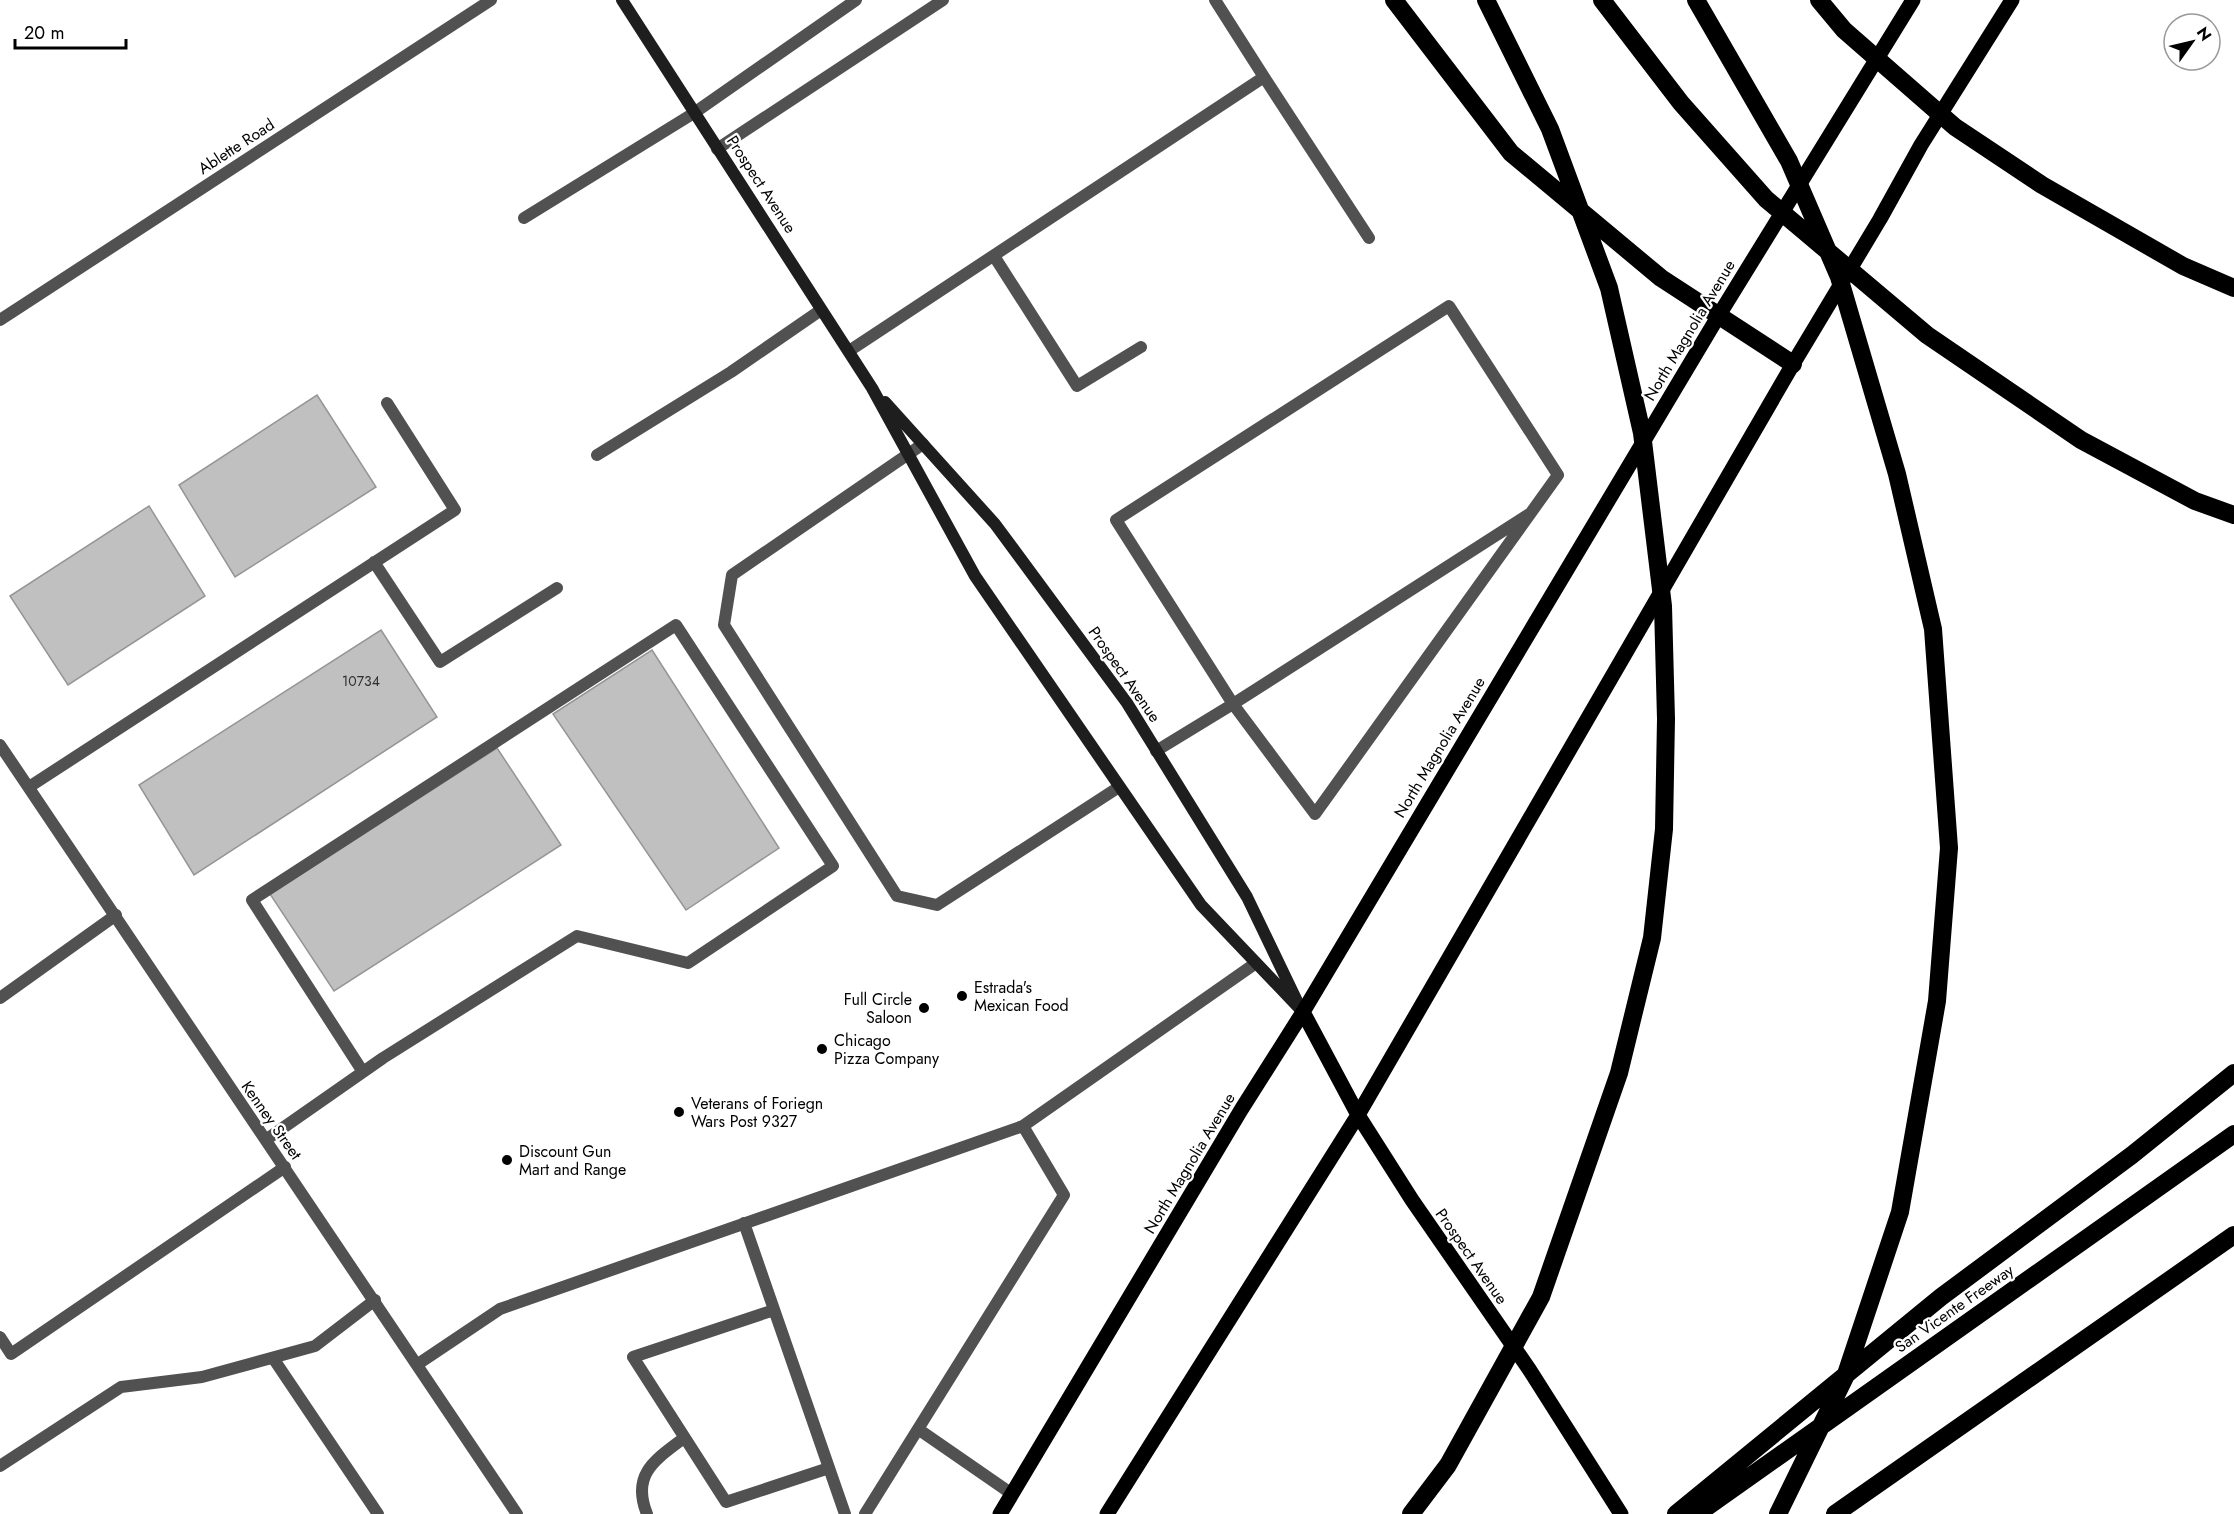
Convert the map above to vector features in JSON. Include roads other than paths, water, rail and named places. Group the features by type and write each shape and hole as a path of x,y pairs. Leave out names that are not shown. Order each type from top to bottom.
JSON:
{"highway":[{"path":"1394,0 1511,153 1661,278 1792,364"},
{"path":"1411,1514 1448,1465 1541,1297 1619,1072 1652,938 1664,829 1666,719 1663,606 1642,433 1609,288 1550,129 1486,0"},
{"path":"1602,0 1681,103 1766,199 1927,335 2081,440 2195,501 2234,515"},
{"path":"1696,0 1789,161 1843,288 1897,474 1933,629 1949,848 1937,1000 1900,1212 1845,1377 1778,1514"},
{"path":"1819,0 1844,30 1955,127 2042,185 2183,266 2234,288"},
{"path":"1677,1514 1941,1298 2132,1155 2234,1073"},
{"name":"San Vicente Freeway","path":"1697,1514 2234,1134"},
{"path":"1835,1514 2234,1235"}],"main road":[{"name":"Prospect Avenue","path":"622,0 872,388 975,576 1201,905 1303,1012"},
{"name":"North Magnolia Avenue","path":"1000,1514 1719,315 1913,0"},
{"path":"1107,1514 1358,1114 1792,364 1880,219 1921,145 2012,0"},
{"name":"Prospect Avenue","path":"872,388 995,524 1127,703 1247,897 1303,1012 1358,1114 1412,1200 1529,1370 1621,1514"}],"street":[{"name":"Ablette Road","path":"0,320 491,0"},
{"path":"524,218 694,113 856,0"},
{"path":"717,149 943,0"},
{"path":"1215,0 1370,238"},
{"path":"849,351 1264,76"},
{"path":"994,256 1077,386 1141,347"},
{"path":"1449,306 1558,475 1315,814 1233,704 1116,520 1449,306"},
{"path":"597,455 731,372 821,310"},
{"path":"29,787 455,510 387,403"},
{"path":"923,444 732,575 724,625 897,896 937,905 1119,787"},
{"path":"1156,751 1531,513"},
{"path":"374,562 440,662 557,588"},
{"path":"267,1139 363,1072 577,936 688,963 833,866 676,625 252,900 363,1072"},
{"name":"Kenney Street","path":"0,745 517,1514"},
{"path":"0,998 116,915"},
{"path":"418,1364 500,1309 1023,1126 1256,963"},
{"path":"865,1514 1064,1195 1023,1126"},
{"path":"0,1337 11,1354 285,1167"},
{"path":"744,1223 845,1514"},
{"path":"0,1466 121,1387 202,1377 315,1347 375,1300"},
{"path":"774,1310 633,1357 726,1502 829,1468"},
{"path":"273,1358 378,1514"},
{"path":"918,1429 1012,1494"},
{"path":"647,1514 642,1497 643,1480 650,1465 684,1438"}],"place":[{"name":"Estrada's Mexican Food","path":"962,996"},
{"name":"Full Circle Saloon","path":"924,1008"},
{"name":"Chicago Pizza Company","path":"822,1049"},
{"name":"Veterans of Foriegn Wars Post 9327","path":"679,1112"},
{"name":"Discount Gun Mart and Range","path":"507,1160"}]}
